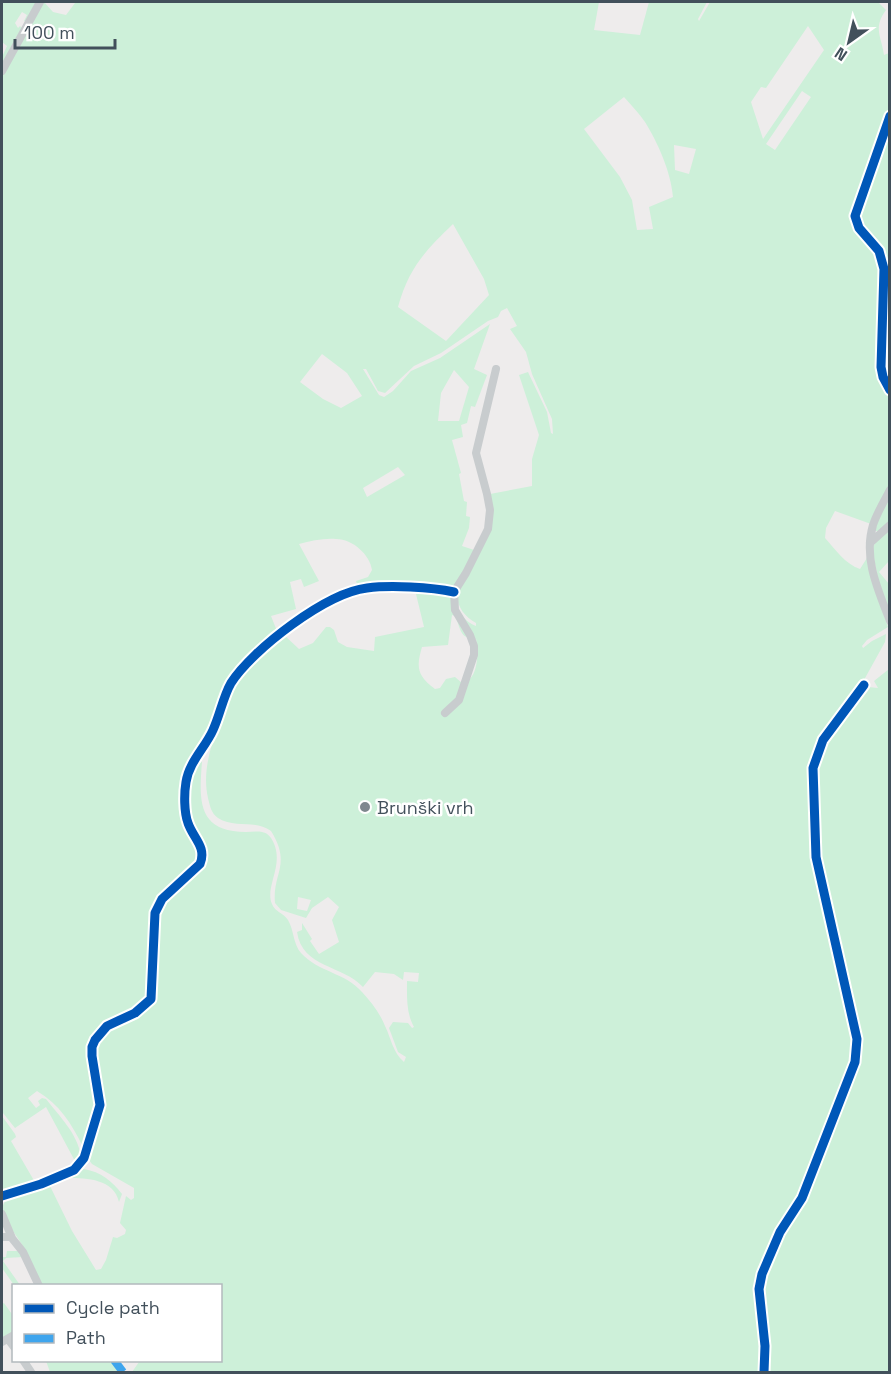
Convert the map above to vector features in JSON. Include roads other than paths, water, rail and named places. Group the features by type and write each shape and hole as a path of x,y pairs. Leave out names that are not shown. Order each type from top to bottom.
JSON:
{"street":[{"path":"2,71 40,2"},
{"path":"890,116 855,216 859,228 879,251 884,269 882,367 883,377 890,390"},
{"path":"446,713 459,700 474,655 470,635 455,610 454,592 488,528 490,510 488,494 476,453 496,369"},
{"path":"890,490 874,523 870,544 872,567 890,621"},
{"path":"870,544 890,525"},
{"path":"2,1196 74,1170 84,1158 100,1104 92,1047 99,1033 107,1026 135,1013 151,999 155,919 159,905 172,888 200,864 202,858 203,851 187,822 186,793 190,766 210,736 230,686 241,669 260,650 310,613 335,598 367,588 441,589 454,592"},
{"path":"764,1372 765,1346 759,1289 762,1274 780,1232 802,1197 855,1062 857,1040 816,857 813,768 822,740 864,685"},
{"path":"2,1214 12,1238 23,1252 38,1284"},
{"path":"2,1237 12,1238"}],"place":[{"name":"Brunški vrh","path":"365,807"}]}
